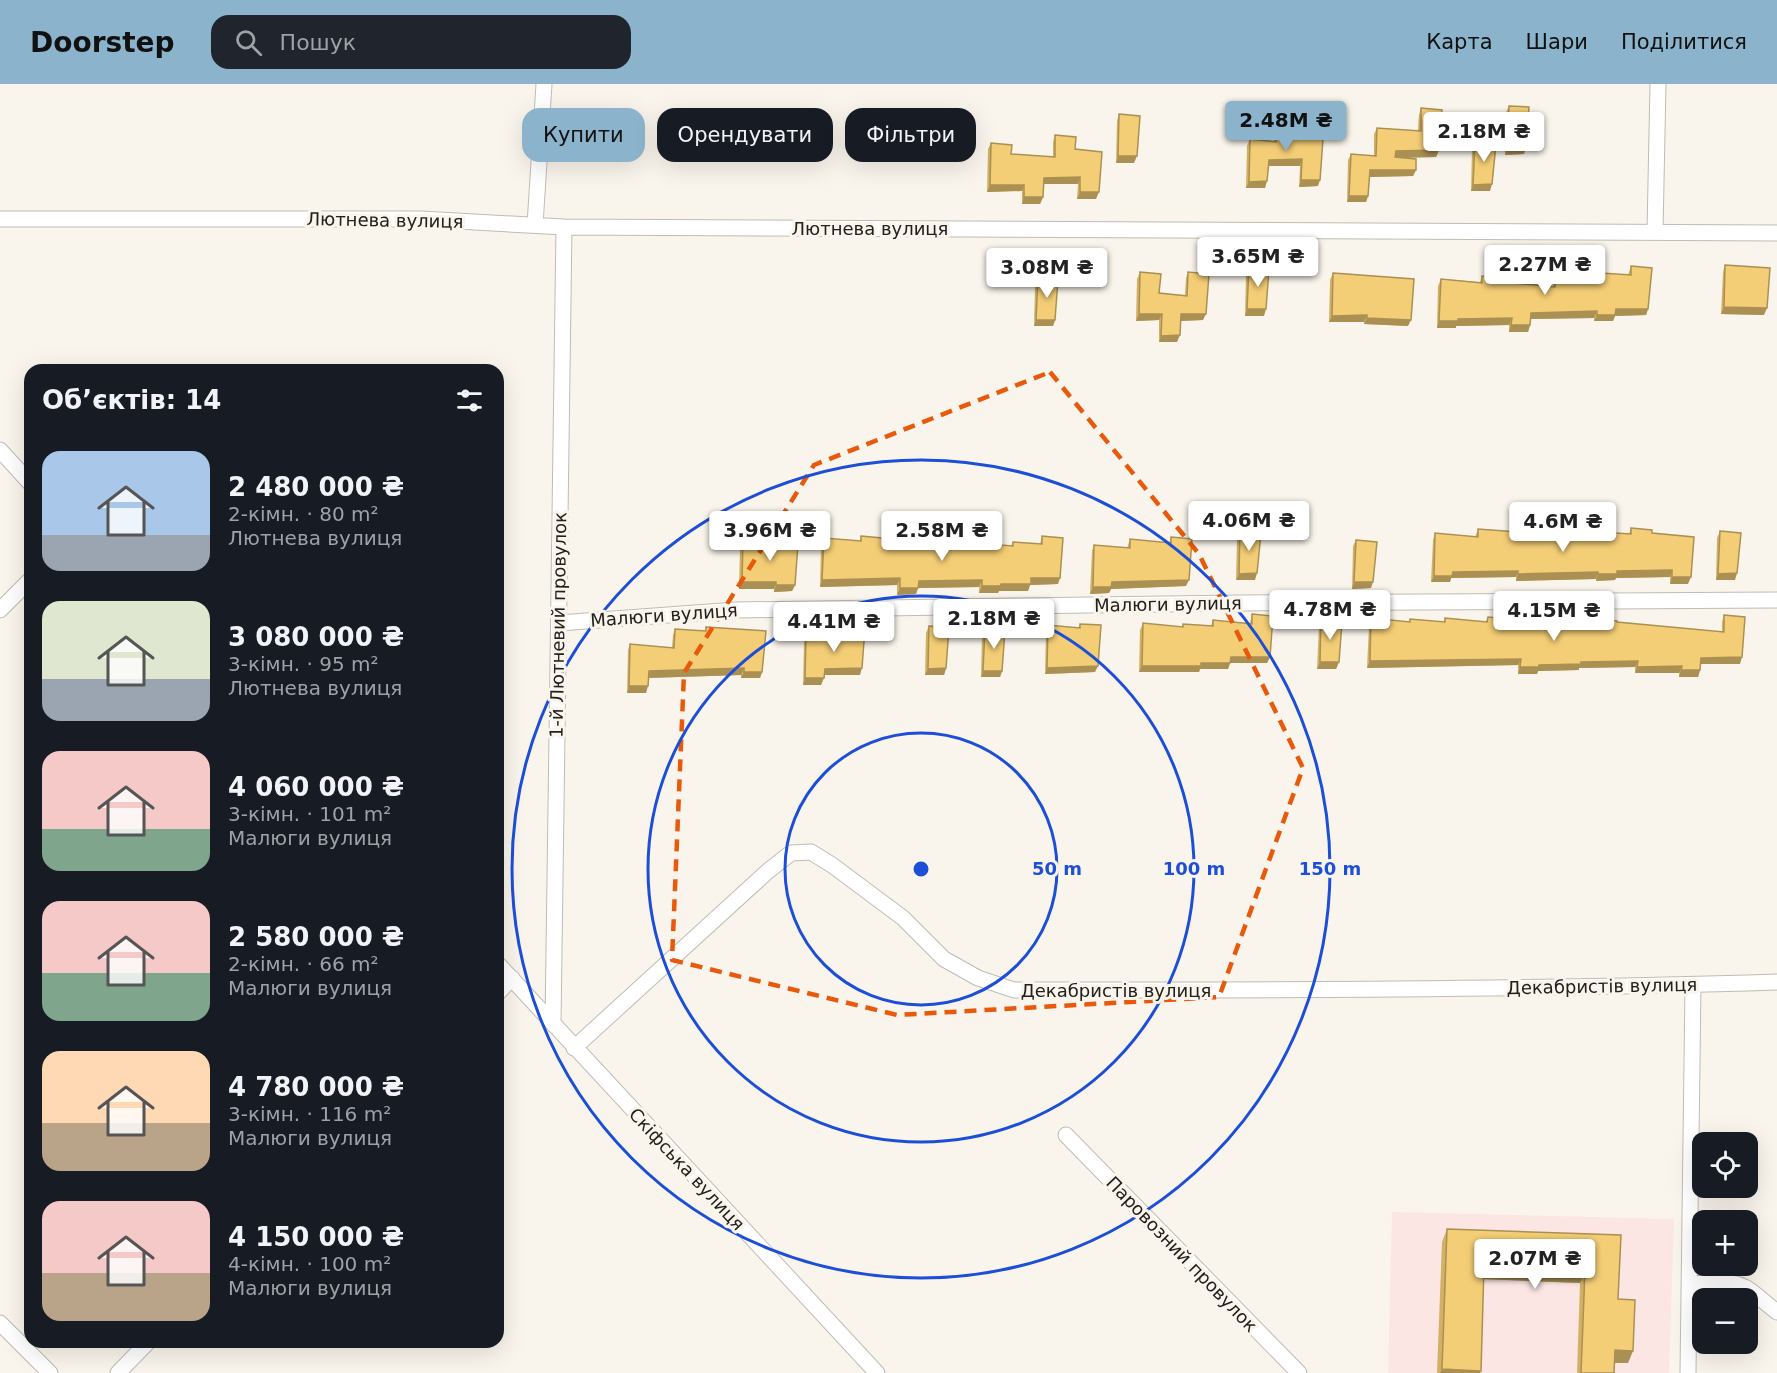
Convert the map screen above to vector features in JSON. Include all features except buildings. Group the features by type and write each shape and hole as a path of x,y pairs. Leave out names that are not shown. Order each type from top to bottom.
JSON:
{"street":[{"path":"535,225 544,84"},
{"path":"1655,232 1658,84"},
{"name":"Лютнева вулиця","path":"0,219 422,219 564,226 1777,233"},
{"name":"1-й Лютневий провулок","path":"553,1024 564,226"},
{"path":"0,450 24,476"},
{"path":"0,610 24,586"},
{"name":"Малюги вулиця","path":"558,623 736,609 1777,600"},
{"name":"Декабристів вулиця","path":"574,1048 791,853 811,852 903,918 944,959 978,978 1014,990 1250,990 1777,982"},
{"name":"Скіфська вулиця","path":"504,970 877,1373"},
{"path":"504,987 512,978"},
{"path":"1688,1373 1693,985"},
{"name":"Паровозний провулок","path":"1066,1135 1299,1373"},
{"path":"1690,1285 1709,1282 1734,1283 1749,1289 1777,1312"},
{"path":"0,1323 24,1347"},
{"path":"26,1348 51,1373"},
{"path":"118,1373 142,1348"}],"highlighted area":[{"path":"1050,372 1199,554 1303,768 1219,997 897,1015 672,960 684,673 814,465"}],"shaded area":[{"path":"1392,1212 1674,1219 1669,1373 1388,1373"}]}
